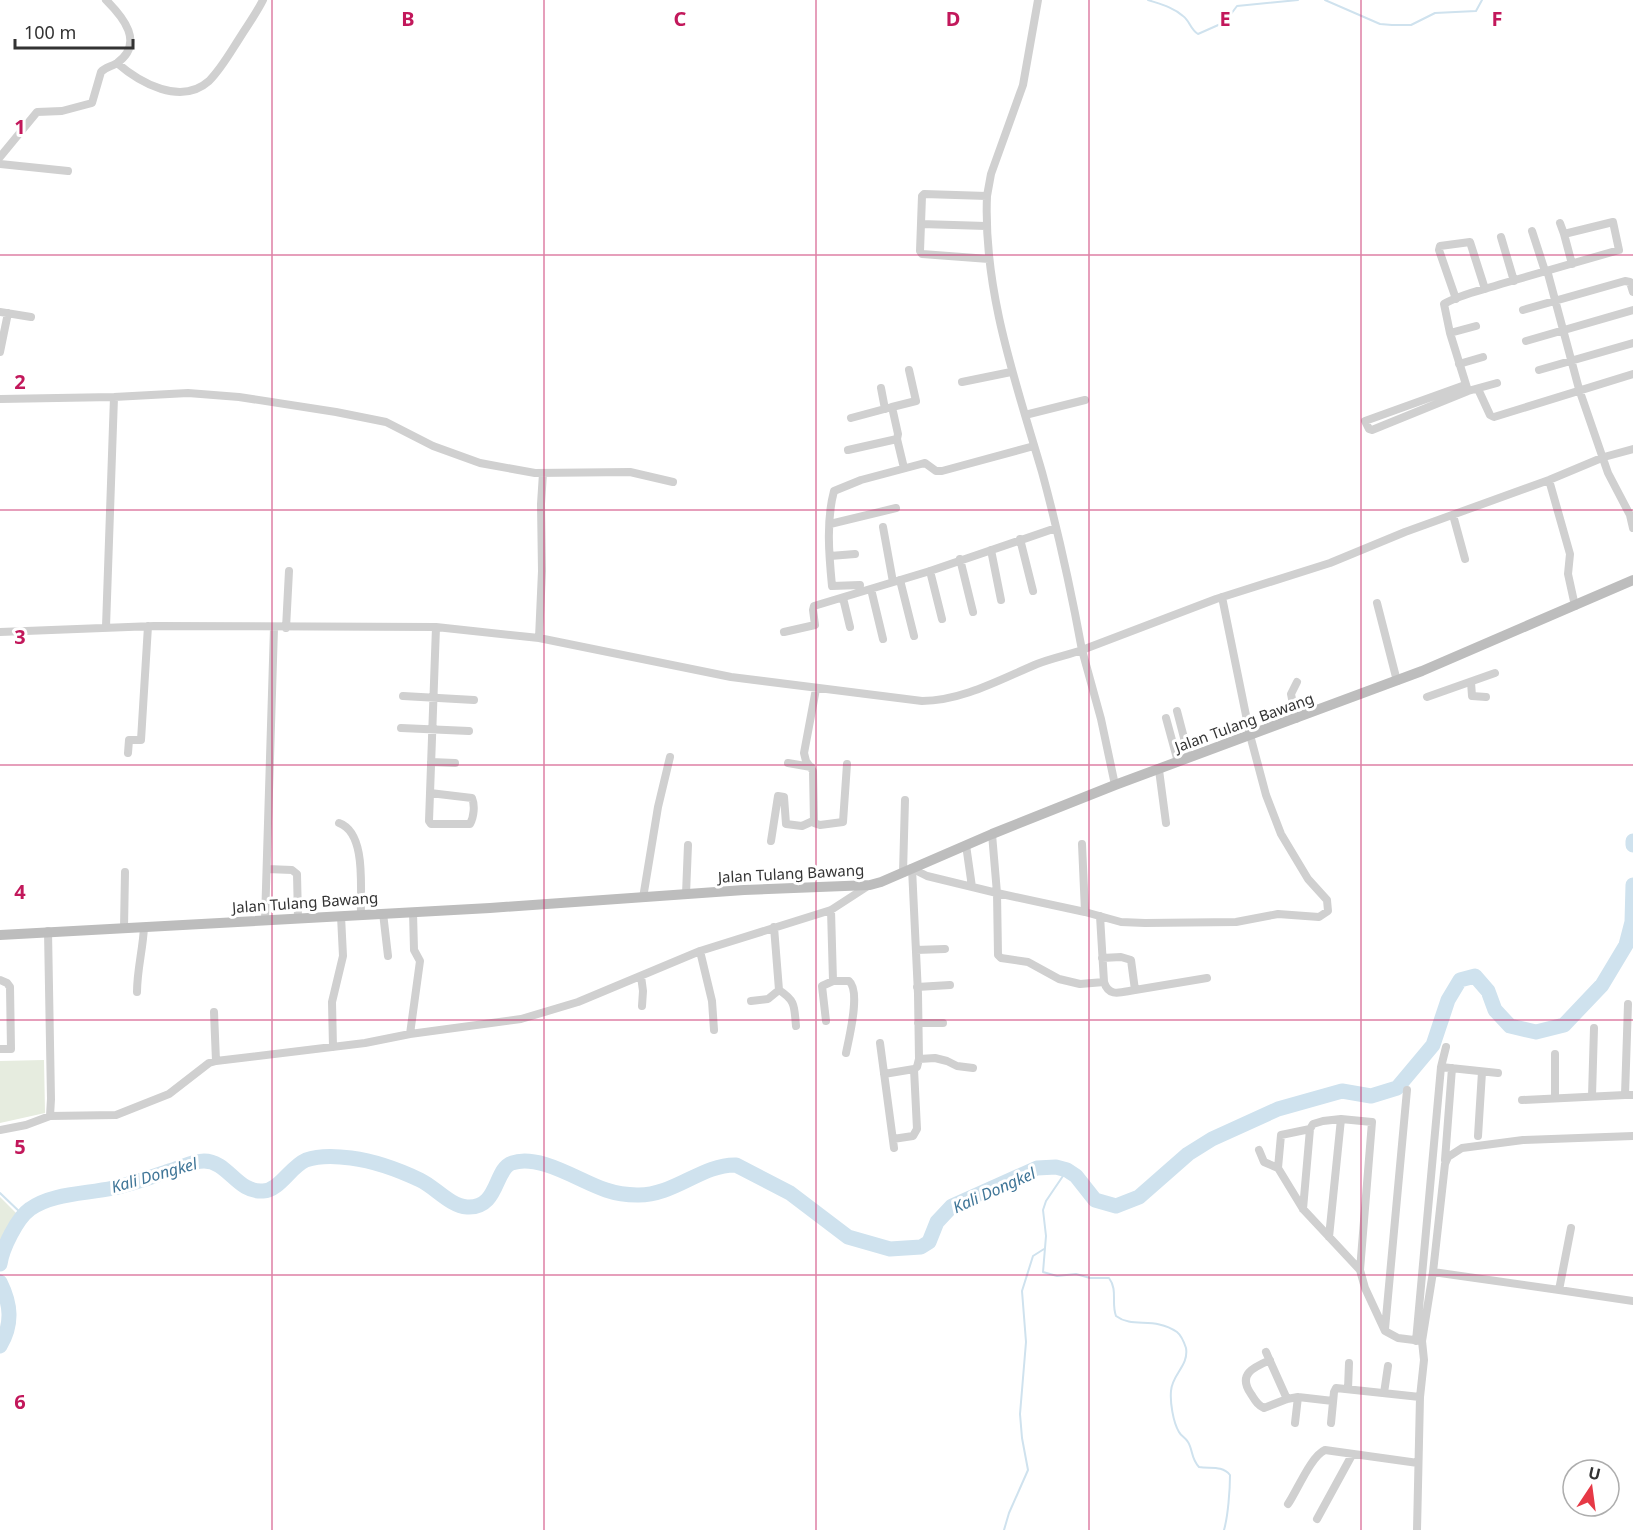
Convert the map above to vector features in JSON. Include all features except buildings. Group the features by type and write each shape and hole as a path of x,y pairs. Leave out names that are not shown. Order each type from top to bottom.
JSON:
{"street":[{"path":"0,158 37,112 71,109 92,103 101,72 117,63 126,54 130,40 128,25 106,0"},
{"path":"117,63 133,77 152,86 182,92 196,88 208,81 225,61 263,0"},
{"path":"1038,0 1022,91 991,174 987,196 986,226 989,259 1011,372 1056,528 1082,650 1116,785"},
{"path":"0,164 68,171"},
{"path":"987,196 924,194 922,196 921,251 922,254 989,259"},
{"path":"1466,388 1444,304 1485,289 1619,250 1613,222 1564,234"},
{"path":"1560,223 1572,264"},
{"path":"921,224 986,226"},
{"path":"1532,231 1556,300 1579,389 1608,473 1630,515 1633,528"},
{"path":"1501,237 1514,281"},
{"path":"1456,299 1439,250 1440,246 1470,242 1485,289"},
{"path":"1523,310 1628,280 1633,292"},
{"path":"1526,341 1633,310"},
{"path":"0,352 4,313 31,317"},
{"path":"1450,333 1476,326"},
{"path":"1539,370 1633,343"},
{"path":"1459,364 1483,357"},
{"path":"851,418 916,401 909,370"},
{"path":"962,381 1011,372"},
{"path":"1478,389 1490,415 1494,417 1633,374"},
{"path":"1466,388 1372,430 1365,421 1466,388 1478,389 1497,383"},
{"path":"881,388 898,434 897,439 904,468"},
{"path":"0,399 188,393 239,397 386,422 433,446 480,463 543,472 630,472 673,482"},
{"path":"106,627 114,397"},
{"path":"1025,415 1085,400"},
{"path":"848,450 897,439"},
{"path":"860,585 832,586 830,524 834,491 861,480 925,463 936,471 942,471 1034,446"},
{"path":"0,632 148,626 436,627 538,638 712,673 816,689 893,699 938,701 986,686 1040,663 1082,650 1222,597 1330,563 1604,457 1633,449"},
{"path":"538,638 542,571 543,472"},
{"path":"1549,480 1570,554 1568,574 1575,606"},
{"path":"830,524 896,508"},
{"path":"1453,515 1465,560"},
{"path":"883,526 896,581 915,636"},
{"path":"784,632 815,625 814,606 930,571 1056,528"},
{"path":"1020,539 1033,591"},
{"path":"991,550 1001,600"},
{"path":"830,556 855,554"},
{"path":"960,559 973,612"},
{"path":"286,628 289,571"},
{"path":"930,571 942,619"},
{"name":"Jalan Tulang Bawang","path":"0,935 870,885 1116,785 1397,681 1633,580"},
{"path":"871,589 883,639"},
{"path":"911,869 921,874 997,894 1085,912 1121,922 1236,922 1278,914 1319,916 1328,911 1327,900 1308,879 1281,834 1266,795 1250,735 1222,597"},
{"path":"843,598 850,627"},
{"path":"1377,603 1397,681"},
{"path":"129,753 129,740 141,740 148,626"},
{"path":"431,824 429,821 436,627"},
{"path":"265,920 274,628"},
{"path":"1427,697 1495,673"},
{"path":"1296,719 1291,694 1297,682"},
{"path":"1471,682 1472,696 1486,697"},
{"path":"813,821 813,771 804,753 816,689"},
{"path":"403,696 474,700"},
{"path":"1177,711 1189,757"},
{"path":"1166,718 1178,762"},
{"path":"401,728 469,730"},
{"path":"643,898 658,807 670,757"},
{"path":"431,762 455,763"},
{"path":"789,764 811,767"},
{"path":"813,821 820,825 843,822 847,764"},
{"path":"1159,770 1166,823"},
{"path":"420,822 469,825 473,819 472,798 430,793"},
{"path":"771,841 778,796 784,796 786,824"},
{"path":"884,1074 914,1069 919,1059 916,950 905,800"},
{"path":"774,824 802,826 813,821"},
{"path":"339,823 345,825 354,835 358,848 361,914"},
{"path":"992,834 997,894 998,955 1001,958 1028,962 1059,979 1080,984 1104,982"},
{"path":"1082,844 1085,912"},
{"path":"686,894 688,845"},
{"path":"966,845 972,887"},
{"path":"267,869 292,870 297,874 298,918"},
{"path":"124,928 125,872"},
{"path":"0,1130 26,1125 50,1116 116,1115 169,1094 209,1063 216,1061 365,1043 411,1034 521,1019 578,1002 700,951 831,910 870,885"},
{"path":"831,910 833,981"},
{"path":"383,912 388,956"},
{"path":"411,1034 420,962 414,950 413,912"},
{"path":"333,1047 332,1002 343,956 341,916"},
{"path":"1100,916 1104,982 1109,992 1207,978"},
{"path":"137,992 144,927"},
{"path":"774,927 779,990"},
{"path":"48,932 50,1116"},
{"path":"916,950 945,949"},
{"path":"700,951 712,1001 714,1030"},
{"path":"1102,958 1121,957 1131,960 1135,990"},
{"path":"641,976 642,1006"},
{"path":"0,980 10,987 12,1048 0,1049"},
{"path":"826,1021 822,986 833,981 849,981 854,986 853,1018 846,1053"},
{"path":"917,987 950,985"},
{"path":"751,1001 768,999 779,990"},
{"path":"779,990 790,997 794,1004 796,1026"},
{"path":"1522,1100 1629,1095 1629,1004"},
{"path":"214,1012 216,1061"},
{"path":"918,1023 943,1023"},
{"path":"1592,1096 1594,1028"},
{"path":"880,1043 894,1143 913,1136 917,1129 914,1069"},
{"path":"1417,1530 1420,1397 1424,1360 1419,1341 1441,1067 1446,1047"},
{"path":"1555,1054 1555,1098"},
{"path":"919,1059 934,1058 957,1066 973,1068"},
{"path":"1441,1067 1498,1073"},
{"path":"1419,1341 1433,1272 1445,1164 1452,1068"},
{"path":"1478,1136 1482,1072"},
{"path":"1385,1331 1407,1090"},
{"path":"1303,1209 1312,1124 1341,1119 1372,1122 1360,1270 1365,1288 1385,1331 1398,1338 1419,1341"},
{"path":"1329,1237 1341,1119"},
{"path":"1278,1168 1281,1136 1310,1129"},
{"path":"1445,1164 1448,1157 1462,1148 1523,1140 1633,1136"},
{"path":"1259,1150 1264,1162 1278,1168 1303,1209 1360,1270"},
{"path":"1559,1290 1570,1228"},
{"path":"1433,1272 1633,1301"},
{"path":"1287,1398 1268,1356 1250,1370 1245,1384 1246,1388 1259,1406 1264,1408 1287,1398 1333,1401"},
{"path":"1348,1389 1349,1363"},
{"path":"1384,1393 1388,1366"},
{"path":"1330,1423 1336,1389 1420,1397"},
{"path":"1295,1423 1298,1397"},
{"path":"1288,1504 1321,1451 1418,1463"},
{"path":"1317,1519 1352,1455"}],"shaded area":[{"path":"44,1060 45,1113 0,1123 0,1061"},
{"path":"0,1197 18,1215 0,1243"}],"waterway":[{"path":"1148,0 1179,13 1198,34 1225,22 1237,6 1298,0"},
{"path":"1325,0 1380,24 1392,25 1411,25 1435,13 1476,11 1482,0"},
{"name":"Kali Dongkel","path":"0,1264 15,1226 25,1213 39,1204 59,1197 120,1186 200,1161 212,1162 246,1187 263,1191 275,1187 306,1160 328,1156 360,1159 412,1176 449,1200 467,1207 485,1202 491,1196 506,1167 523,1161 547,1165 610,1191 637,1195 663,1191 711,1169 736,1165 790,1193 848,1237 890,1249 921,1247 929,1242 937,1222 952,1206 1037,1168 1056,1167 1067,1170 1076,1176 1095,1200 1116,1206 1139,1197 1188,1154 1212,1139 1278,1109 1342,1091 1371,1096 1397,1088 1433,1045 1448,1000 1460,980 1475,976 1488,991 1495,1010 1510,1026 1536,1032 1564,1025 1602,985 1626,945 1632,922 1633,885"},
{"path":"1067,1170 1046,1201 1043,1210 1046,1236 1043,1272 1057,1276 1076,1274 1090,1278 1109,1278 1113,1287 1116,1316 1129,1322 1152,1323 1168,1327 1180,1335 1184,1341 1186,1354 1172,1385 1171,1401 1174,1418 1179,1432 1188,1442 1199,1467 1220,1469 1230,1475 1224,1530"},
{"path":"0,1193 23,1215"},
{"path":"1004,1530 1028,1470 1020,1414 1026,1342 1022,1291 1033,1256 1044,1249"},
{"path":"0,1282 9,1314 7,1330 0,1346"}]}
